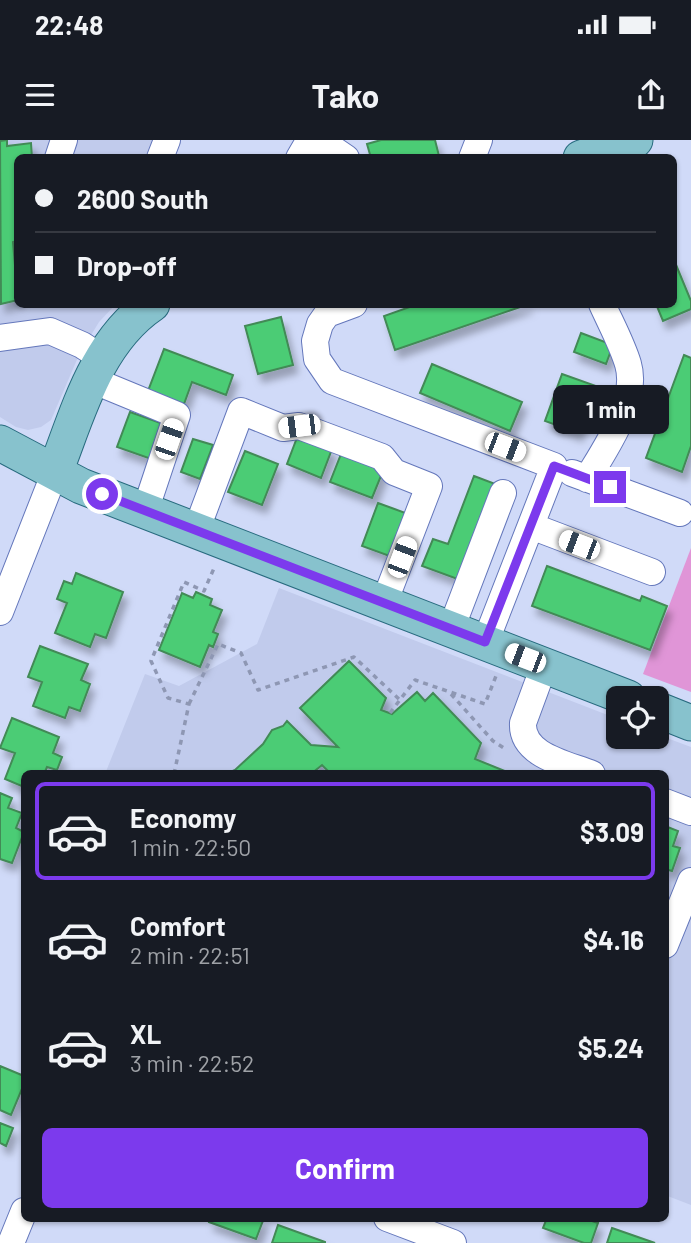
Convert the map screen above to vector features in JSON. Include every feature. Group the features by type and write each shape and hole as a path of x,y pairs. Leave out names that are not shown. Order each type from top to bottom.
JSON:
{"main road":[{"path":"593,154 635,140"},
{"path":"55,472 97,369 127,325 147,308"},
{"path":"0,443 81,486 606,690"},
{"path":"669,714 691,723"}],"street":[{"path":"301,154 309,141 324,143 340,154"},
{"path":"343,308 327,314 320,324 315,341 317,359 332,381 680,513"},
{"path":"587,478 615,432 630,384 629,366 604,308"},
{"path":"0,338 50,331 82,345 97,369 177,415 145,511"},
{"path":"196,531 241,411 283,428 299,426 382,457 394,472 429,486 384,603"},
{"path":"485,642 554,466"},
{"path":"0,612 55,472"},
{"path":"451,629 503,494"},
{"path":"531,526 652,572"},
{"path":"544,666 523,723 524,735 527,742 538,752 582,770"},
{"path":"669,804 691,812"},
{"path":"669,935 691,881"},
{"path":"11,1243 21,1218"},
{"path":"398,1222 453,1243"}],"path":[{"path":"189,704 168,698 151,661 184,582 204,590 215,565"},
{"path":"175,770 189,704 218,643 241,653 258,690 354,657 400,700"},
{"path":"390,713 415,680 485,704 496,676"},
{"path":"449,692 493,741 515,754"}],"shaded area":[{"path":"0,140 155,140 149,154 14,154 14,308 112,308 99,322 79,355 51,420 41,427 28,430 16,427 0,417"},
{"path":"691,548 691,692 643,674"},
{"path":"279,588 606,714 606,749 669,749 669,739 691,747 691,1205 669,1197 669,770 107,770 145,674 179,686 257,644"}],"building":[{"path":"7,140 7,146 31,143 32,154 14,154 14,301 1,304 0,141"},
{"path":"381,140 435,140 438,154 370,154 367,144"},
{"path":"677,267 691,301 691,309 663,321 658,308 677,308"},
{"path":"407,308 517,308 395,350 384,316"},
{"path":"281,317 293,365 258,374 245,326"},
{"path":"581,333 613,345 606,364 574,352"},
{"path":"164,349 233,375 226,395 192,382 184,404 148,391"},
{"path":"684,355 691,358 691,446 682,472 646,458"},
{"path":"432,364 522,402 510,431 420,393"},
{"path":"562,374 596,386 578,433 545,421"},
{"path":"130,412 169,426 157,461 117,447"},
{"path":"298,435 332,449 321,478 287,464"},
{"path":"193,439 213,445 200,479 181,472"},
{"path":"343,449 385,466 372,498 330,482"},
{"path":"245,451 278,464 262,505 228,492"},
{"path":"474,476 498,485 463,581 422,566 433,539 448,544"},
{"path":"378,503 411,515 395,558 362,546"},
{"path":"547,566 640,601 642,596 667,606 650,650 532,606"},
{"path":"76,573 123,592 106,638 95,634 90,647 55,633 67,603 57,599 64,581 72,584"},
{"path":"196,592 212,599 210,605 222,610 213,632 218,634 213,647 209,645 200,667 159,650 182,593 193,598"},
{"path":"40,646 88,664 81,680 90,684 80,711 69,707 65,718 33,706 42,682 28,677"},
{"path":"349,661 386,698 381,710 392,714 417,692 425,701 433,693 481,743 475,759 502,770 327,770 322,765 316,770 235,770 263,744 272,730 283,726 287,721 311,745 338,747 300,708"},
{"path":"12,718 59,737 53,753 62,757 57,770 47,767 46,770 21,770 21,786 5,779 15,753 0,748"},
{"path":"0,793 12,798 8,808 21,813 16,828 21,830 21,840 12,863 0,859"},
{"path":"669,828 678,831 673,846 680,848 672,871 669,870"},
{"path":"0,1066 21,1075 21,1091 11,1115 0,1110"},
{"path":"0,1123 13,1128 6,1146 0,1143"},
{"path":"209,1222 262,1222 256,1239"},
{"path":"545,1222 598,1223 591,1243 543,1228"},
{"path":"278,1225 325,1242 325,1243 272,1243"},
{"path":"612,1228 655,1243 607,1243"}],"route":[{"path":"102,494 485,642 554,466 610,487"}]}
